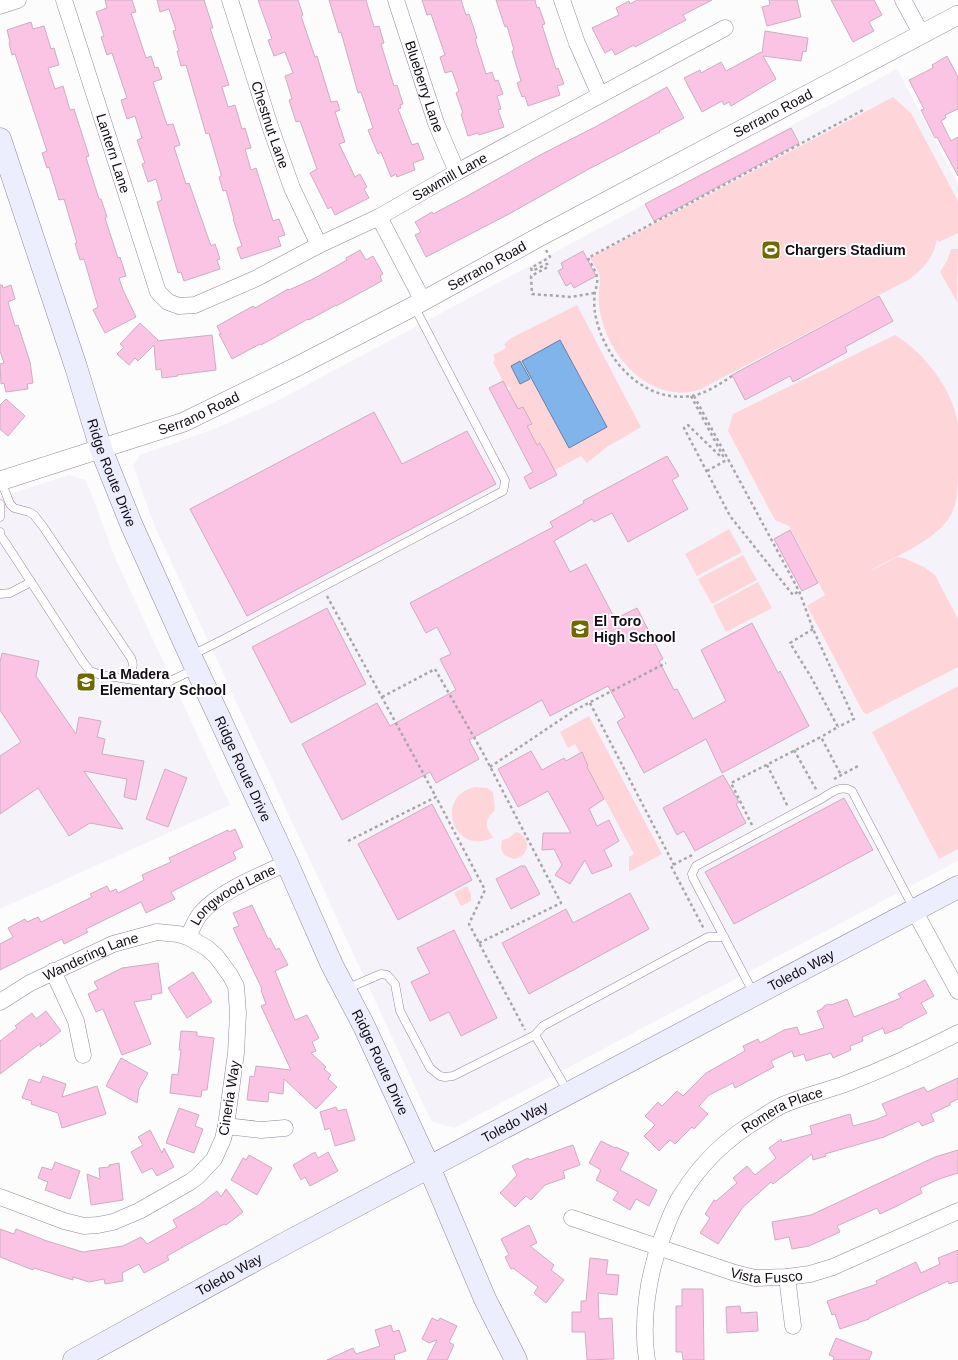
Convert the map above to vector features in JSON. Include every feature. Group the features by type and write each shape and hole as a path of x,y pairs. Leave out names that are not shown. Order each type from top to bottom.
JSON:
{"main road":[{"name":"Ridge Route Drive","path":"0,139 76,367 101,449 132,526 193,662 287,863 332,965 346,990 429,1167 485,1299 516,1360"},
{"name":"Toledo Way","path":"74,1360 286,1242 958,887"}],"street":[{"path":"0,6 18,0"},
{"name":"Lantern Lane","path":"64,0 158,292 168,302"},
{"name":"Chestnut Lane","path":"230,0 292,188 319,245"},
{"name":"Blueberry Lane","path":"396,0 436,123 457,172"},
{"path":"562,0 577,43 600,95"},
{"path":"903,0 922,35"},
{"name":"Serrano Road","path":"0,481 184,422 296,367 419,303 539,237 958,15"},
{"name":"Sawmill Lane","path":"168,302 179,306 195,304 257,278 319,245 379,217 457,172 725,28"},
{"path":"379,217 419,303"},
{"name":"Longwood Lane","path":"188,937 196,920 211,904 234,889 287,863"},
{"path":"914,910 958,991"},
{"name":"Wandering Lane","path":"0,1002 30,983 53,971 113,944 157,932 178,934 188,937"},
{"name":"Cineria Way","path":"0,1197 64,1221 84,1226 98,1225 113,1222 139,1211 190,1182 208,1166 218,1151 226,1126 236,1053 238,1013 236,986 216,956 207,948 188,937"},
{"path":"53,971 76,1021 83,1055"},
{"name":"Romera Place","path":"647,1360 645,1328 648,1289 658,1247 668,1220 679,1198 695,1175 715,1152 748,1125 784,1104 844,1084 900,1062 958,1033"},
{"path":"226,1126 261,1130 285,1128"},
{"name":"Vista Fusco","path":"572,1218 735,1274 755,1278 787,1277 810,1274 833,1267 958,1211"},
{"path":"787,1277 793,1326"}],"lane":[{"path":"0,532 0,535 30,582 90,671 100,675 147,682 166,682 226,638 503,490 505,480 419,303"},
{"path":"0,481 10,504 14,508 34,515 44,528 131,658 133,668 130,673 121,677"},
{"path":"0,504 0,518"},
{"path":"0,594 10,593 30,582"},
{"path":"754,994 692,874 696,866 840,788 847,788 852,791 914,910"},
{"path":"346,990 381,974 390,977 395,984 400,1012 430,1068 440,1076 453,1076 532,1036 543,1026 708,937 724,937"},
{"path":"532,1036 568,1093"}],"path":[{"path":"732,376 709,390 693,396 670,397 660,394 637,382 624,372 605,346 599,329 594,312 598,277 588,258 865,109"},
{"path":"539,237 550,257 531,268 532,271 547,264 548,267 531,276 532,294 571,297 595,293"},
{"path":"693,396 800,591 813,629 854,719 732,783 756,833"},
{"path":"693,396 723,456 721,457 688,425 684,428 730,516 793,595 800,591"},
{"path":"707,471 728,459"},
{"path":"322,586 434,793 484,890 469,924 532,1036"},
{"path":"813,629 790,644 811,677 838,727"},
{"path":"490,768 575,710 666,663"},
{"path":"382,696 435,669 490,768 561,903 479,944"},
{"path":"590,703 674,865"},
{"path":"821,737 847,788"},
{"path":"794,750 821,799"},
{"path":"767,764 792,814"},
{"path":"348,841 436,797"}],"shaded area":[{"name":"El Toro High School","path":"897,69 958,184 958,861 454,1128 431,1121 155,527 133,466 140,455 214,429 273,403"},
{"name":"Chargers Stadium","path":"893,97 911,113 958,201 958,233 939,242 937,239 936,246 927,262 908,280 701,389 681,393 661,389 649,384 628,367 612,345 606,332 599,305 600,276 590,258"},
{"path":"951,249 958,249 957,302 940,272 947,261"},
{"path":"577,305 641,427 607,447 587,463 581,456 555,470 540,450 544,448 541,443 537,445 527,426 532,423 523,407 518,409 508,391 511,389 509,386 506,387 493,362 495,360 493,355 506,348 504,344 511,338"},
{"path":"895,335 917,351 927,362 944,386 951,399 958,425 957,492 953,510 944,525 913,548 869,572 897,557 904,558 924,567 935,575 958,619 958,667 867,714 863,712 807,606 825,595 789,526 775,520 728,431 733,414"},
{"name":"La Madera Elementary School","path":"69,475 86,480 116,560 230,805 0,909 0,497"},
{"path":"729,529 742,552 697,576 685,554"},
{"path":"743,555 757,580 712,604 698,579"},
{"path":"758,582 772,608 726,632 713,606"},
{"path":"958,686 958,849 939,859 872,732"},
{"path":"589,716 662,854 629,872 629,857 634,854 575,744 568,748 560,732"},
{"path":"475,787 487,788 493,792 495,810 489,816 487,824 489,831 494,837 480,841 468,839 459,833 454,823 452,812 455,802 462,793"},
{"path":"516,832 525,838 527,847 523,855 519,858 513,859 504,855 501,848 502,840 509,838"},
{"path":"467,886 471,894 471,901 461,906 454,893"}],"water":[{"path":"560,340 607,427 569,448 522,361"},
{"path":"520,361 530,379 520,384 511,366"}],"building":[{"path":"105,0 132,0 136,12 131,13 146,58 151,56 155,68 158,67 162,79 153,82 167,125 173,124 180,145 174,147 186,184 189,183 211,246 215,244 220,259 217,260 220,269 184,281 181,272 178,273 157,202 162,200 156,179 148,182 142,164 145,163 137,140 142,138 135,116 127,119 121,100 127,98 112,53 107,55 101,37 104,36 96,12 107,8"},
{"path":"157,0 204,0 213,28 210,28 229,85 222,87 228,107 235,105 242,129 245,128 251,148 245,149 251,170 256,168 273,221 279,219 285,235 278,237 281,246 241,259 237,248 242,246 233,219 226,190 223,191 219,177 221,174 209,133 206,134 186,65 181,66 177,51 179,51 173,31 176,30 169,9 160,12"},
{"path":"258,0 298,0 303,15 301,16 315,57 317,56 331,102 337,101 340,110 335,112 345,142 339,144 355,177 360,174 367,187 364,189 369,198 335,215 331,207 328,209 310,173 317,169 300,121 296,122 289,100 292,99 285,76 293,73 285,52 274,56 268,40 272,39"},
{"path":"329,0 366,0 374,27 379,26 384,43 381,44 394,86 397,85 403,104 400,105 401,108 398,109 412,145 418,143 424,159 413,163 415,170 397,177 396,174 391,177 381,152 378,154 368,130 373,128 361,92 358,93 341,32 339,33"},
{"path":"422,0 461,0 466,15 469,14 486,74 492,72 495,81 498,80 503,94 497,96 501,109 498,110 504,127 479,135 478,133 468,136 461,114 463,113 456,93 459,91 452,71 445,73 440,57 445,55 431,14 427,15"},
{"path":"496,0 535,0 537,8 539,7 545,24 542,25 556,69 558,68 564,84 557,86 560,95 528,106 525,96 522,97 517,83 521,81 512,51 514,50 507,26 505,27"},
{"path":"637,0 712,0 683,15 686,20 635,47 634,45 615,55 612,49 605,53 592,28 619,15 616,8 629,1 630,4"},
{"path":"769,0 797,0 801,17 767,26 762,7 770,5"},
{"path":"831,0 874,0 882,15 869,22 874,31 853,42"},
{"path":"31,22 33,29 44,26 51,49 54,48 59,65 48,68 55,89 63,86 70,110 74,109 89,156 86,157 88,164 99,199 101,199 107,217 105,218 118,258 120,257 126,276 119,278 136,317 105,333 93,310 98,307 84,259 80,260 75,243 77,243 64,199 59,200 49,167 47,168 42,153 47,151 15,54 12,55 9,43 7,30"},
{"path":"765,31 808,38 806,52 803,51 801,61 763,56 776,79 731,106 729,102 724,105 722,101 702,112 684,78 700,70 701,73 721,62 726,71 761,52 762,53"},
{"path":"947,56 958,77 958,109 945,115 946,118 941,121 951,141 958,137 958,176 937,137 935,138 921,110 924,109 909,80 933,68 932,65"},
{"path":"667,87 684,118 509,214 426,257 415,235 421,232 415,222 432,212 433,214 469,195"},
{"path":"791,128 799,143 654,221 645,204"},
{"path":"360,250 366,260 373,256 383,274 380,276 382,281 232,359 219,334 221,334 217,326 253,306 255,308 288,289 289,290 313,279 347,260 346,258"},
{"path":"583,251 596,276 574,288 571,283 566,286 558,271 563,268 561,263"},
{"path":"0,285 2,285 3,288 11,285 15,299 8,302 15,326 18,325 30,362 33,383 27,384 28,389 6,392 4,383 1,384 0,364 4,363 0,351"},
{"path":"879,296 893,321 845,347 847,352 793,382 790,376 745,400 732,375"},
{"path":"140,323 158,340 157,341 212,335 216,370 162,378 161,369 156,370 154,345 138,361 135,358 129,365 117,354 124,347 120,344"},
{"path":"503,381 518,409 523,407 532,424 527,426 537,445 540,443 557,475 530,489 524,477 533,472 489,388"},
{"path":"6,399 25,416 8,436 0,429 0,405"},
{"path":"374,412 402,464 467,431 496,484 247,616 190,509"},
{"path":"667,456 679,476 672,480 688,509 628,542 612,513 594,522 592,519 554,541 570,572 586,564 615,619 637,608 663,659 659,661 674,690 677,689 693,719 726,701 701,650 752,623 778,673 780,671 809,726 722,773 706,739 644,773 617,722 625,717 608,686 550,716 542,700 469,740 479,759 436,783 430,772 342,820 302,744 377,703 390,726 456,690 440,659 451,654 437,627 426,633 410,603 553,527 550,522 584,503 583,501"},
{"path":"790,530 818,583 802,591 774,539"},
{"path":"327,608 366,684 291,723 252,647"},
{"path":"2,653 39,661 36,676 76,734 79,717 101,721 97,737 105,739 102,754 144,761 136,800 124,797 127,779 84,771 123,829 90,823 69,836 38,788 0,814 0,756 21,742 0,710 0,662"},
{"path":"531,751 542,770 564,758 566,761 582,752 588,766 587,767 604,799 589,809 597,826 609,820 619,841 604,850 612,866 592,874 585,860 570,884 555,875 562,865 554,849 542,850 543,833 571,833 548,791 518,807 498,769"},
{"path":"165,769 187,778 168,827 146,819"},
{"path":"723,775 739,802 736,804 746,823 695,851 684,831 677,835 663,808"},
{"path":"844,798 873,850 734,924 705,872"},
{"path":"432,804 472,880 398,920 358,844"},
{"path":"235,829 243,847 233,852 236,859 171,892 175,899 146,913 141,902 86,929 88,932 64,944 62,939 0,970 0,944 13,937 8,928 25,919 27,922 38,917 41,922 92,897 90,894 107,886 110,892 116,889 118,893 144,880 142,875 171,862 169,858 228,830 229,832"},
{"path":"521,866 525,866 540,894 511,909 496,879"},
{"path":"630,893 649,929 529,994 502,943 566,909 573,923"},
{"path":"252,905 268,939 270,938 276,950 279,948 288,965 275,971 295,1020 307,1015 319,1038 312,1042 316,1051 311,1053 326,1067 324,1069 331,1075 328,1079 337,1087 316,1109 284,1079 283,1094 269,1092 268,1102 247,1100 250,1076 254,1077 256,1066 291,1070 261,1006 266,1004 261,990 262,989 233,928 239,926 233,913"},
{"path":"454,930 497,1018 461,1036 449,1012 430,1021 411,982 430,973 417,948"},
{"path":"158,963 162,993 151,995 152,999 134,1002 151,1044 122,1055 103,1009 96,1012 88,994 98,989 94,982 122,968"},
{"path":"193,972 212,1002 187,1018 168,988"},
{"path":"925,980 934,996 921,1003 927,1013 902,1027 885,1034 883,1028 862,1037 863,1041 850,1046 851,1050 833,1058 831,1053 806,1061 804,1054 794,1057 792,1051 771,1061 774,1067 735,1088 733,1083 709,1095 699,1106 708,1114 694,1129 692,1127 675,1144 670,1140 659,1151 644,1136 655,1125 645,1116 658,1102 662,1106 677,1091 683,1096 706,1073 745,1051 743,1046 758,1039 760,1043 784,1030 797,1027 800,1035 824,1028 817,1011 828,1004 831,1005 847,999 854,1017 901,998 898,994"},
{"path":"46,1011 61,1031 40,1047 41,1043 0,1074 0,1041 17,1028 15,1026 32,1013 36,1019"},
{"path":"181,1031 197,1032 197,1036 214,1038 207,1090 202,1090 201,1097 170,1093 172,1074 178,1075 181,1050 179,1050"},
{"path":"121,1058 148,1073 139,1089 137,1103 106,1086"},
{"path":"43,1076 66,1084 62,1097 97,1086 106,1114 62,1128 58,1113 31,1104 32,1101 22,1098 29,1079 40,1083"},
{"path":"958,1078 958,1099 950,1103 950,1105 931,1114 934,1121 922,1126 919,1121 884,1137 825,1154 826,1156 813,1160 812,1154 773,1184 771,1182 743,1207 718,1244 700,1233 710,1218 705,1214 714,1200 716,1201 737,1183 733,1178 747,1166 755,1175 776,1158 769,1148 781,1139 782,1142 812,1134 810,1126 850,1114 853,1126 875,1120 887,1115 882,1104 924,1087 927,1092"},
{"path":"336,1107 338,1111 346,1109 355,1140 335,1146 330,1128 325,1130 320,1112"},
{"path":"179,1108 199,1115 195,1126 203,1129 194,1153 166,1143"},
{"path":"150,1130 162,1153 164,1148 174,1167 157,1176 152,1168 142,1173 131,1152 143,1145 138,1137"},
{"path":"601,1141 629,1153 620,1170 657,1190 649,1206 636,1199 630,1210 613,1200 618,1192 596,1180 601,1170 589,1163"},
{"path":"573,1145 580,1165 563,1171 565,1178 545,1185 531,1200 526,1196 515,1207 500,1193 517,1175 512,1166 528,1158 529,1160"},
{"path":"958,1150 958,1173 939,1179 920,1188 922,1193 895,1207 880,1214 877,1208 837,1226 840,1232 809,1246 792,1249 789,1237 775,1240 772,1222 811,1215 935,1157"},
{"path":"315,1152 318,1158 328,1152 338,1171 310,1186 305,1177 301,1180 293,1165"},
{"path":"249,1155 272,1168 257,1195 231,1180 243,1158 246,1160"},
{"path":"55,1162 80,1171 70,1199 45,1190 48,1182 38,1178 42,1167 52,1170"},
{"path":"119,1163 123,1200 91,1205 87,1174 100,1179 99,1168 109,1167 109,1165"},
{"path":"226,1189 243,1212 226,1225 224,1224 167,1256 169,1260 144,1273 139,1264 122,1273 123,1281 105,1284 104,1279 89,1282 73,1277 73,1280 34,1268 33,1270 0,1257 0,1229 14,1234 16,1229 47,1241 83,1252 123,1246 141,1237 147,1244 177,1227 173,1220 199,1205 217,1191 221,1197"},
{"path":"529,1225 537,1243 530,1246 554,1265 551,1270 564,1280 546,1303 534,1293 538,1287 513,1268 511,1269 505,1257 509,1255 501,1239"},
{"path":"958,1250 958,1281 949,1284 948,1281 869,1319 840,1329 835,1314 832,1315 827,1301 877,1284 876,1281 916,1262 921,1273 940,1264 938,1258"},
{"path":"590,1258 608,1260 606,1274 619,1275 617,1295 598,1293 599,1319 612,1318 614,1359 587,1360 585,1332 572,1332 572,1312 581,1312 581,1301 586,1301"},
{"path":"682,1289 703,1289 704,1360 683,1360 682,1352 676,1352 676,1306 682,1306"},
{"path":"740,1306 741,1313 757,1312 758,1331 727,1333 726,1307"},
{"path":"432,1318 438,1321 440,1318 457,1326 449,1342 454,1345 447,1360 427,1360 437,1340 429,1343 422,1339"},
{"path":"391,1325 393,1332 399,1330 406,1351 394,1355 395,1360 327,1360 353,1348 356,1354 380,1346 375,1330"},
{"path":"836,1338 872,1352 869,1360 833,1360 834,1357 829,1355"}],"place":[{"name":"Chargers Stadium","path":"771,250"},
{"name":"El Toro High School","path":"580,629"},
{"name":"La Madera Elementary School","path":"86,682"}]}
